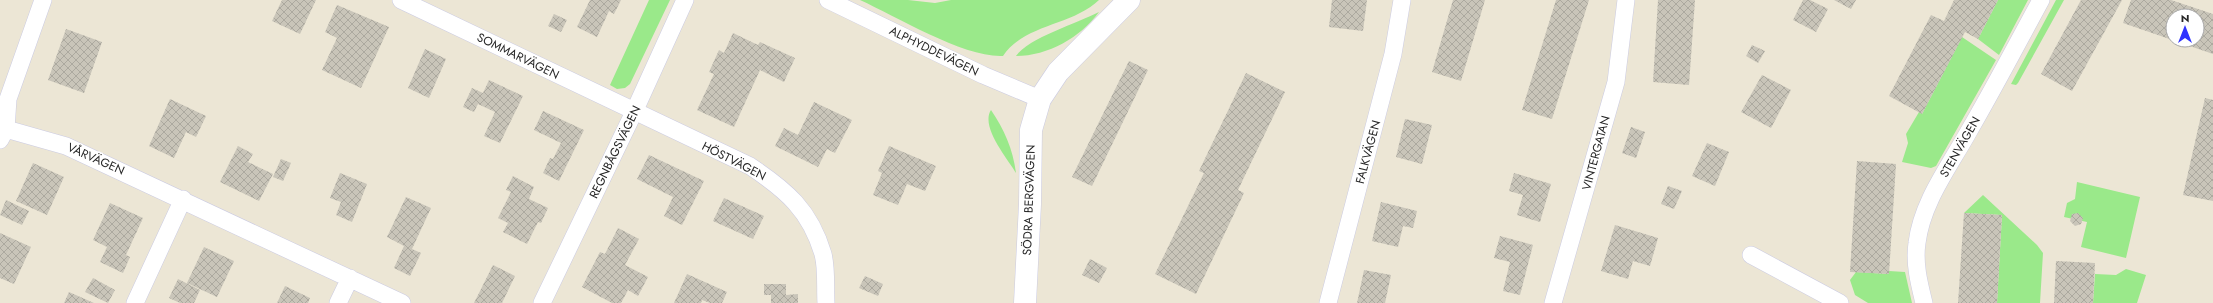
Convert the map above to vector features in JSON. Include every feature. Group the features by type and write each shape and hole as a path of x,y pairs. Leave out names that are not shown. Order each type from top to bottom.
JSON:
{"street":[{"path":"3,134 8,99 43,0"},
{"name":"SOMMARVÄGEN","path":"401,0 634,112"},
{"name":"REGNBÅGSVÄGEN","path":"542,303 634,112 685,0"},
{"name":"ALPHYDDEVÄGEN","path":"828,0 983,75 1040,99"},
{"name":"SÖDRA BERGVÄGEN","path":"1025,303 1030,204 1031,130 1040,99 1058,72 1129,0"},
{"name":"FALKVÄGEN","path":"1328,303 1393,54 1402,0"},
{"name":"VINTERGATAN","path":"1553,303 1616,82 1626,0"},
{"name":"STENVÄGEN","path":"1924,303 1916,265 1917,243 1922,217 1934,191 2041,0"},
{"name":"HÖSTVÄGEN","path":"634,112 750,166 778,184 805,212 823,254 826,303"},
{"name":"VÅRVÄGEN","path":"3,134 66,146 402,303"},
{"path":"135,303 183,200"},
{"path":"1751,255 1831,301"},
{"path":"338,303 350,278"}],"green space":[{"path":"649,0 670,0 630,84 625,88 617,89 610,85"},
{"path":"860,0 908,0 935,3 951,0 1099,0 1088,9 1076,15 1023,37 1012,45 1003,56 987,55 951,44 911,26"},
{"path":"1998,0 2028,0 1999,55 1978,39"},
{"path":"2056,0 2064,0 2018,83 2016,85 2011,84"},
{"path":"1099,12 1092,21 1073,37 1052,49 1040,53 1016,56 1022,49 1042,37"},
{"path":"1962,37 1996,60 1936,166 1931,168 1902,162 1908,143 1906,134 1919,112 1922,114"},
{"path":"991,110 1000,124 1007,140 1013,156 1016,173 996,143 992,134 989,125"},
{"path":"2077,182 2140,197 2126,258 2081,247 2087,222 2064,217 2067,203 2075,199"},
{"path":"1983,195 2037,245 2043,253 2040,303 1997,303 2002,215 1964,213"},
{"path":"2126,269 2146,275 2137,303 2093,303 2095,274 2116,275"},
{"path":"1889,271 1905,272 1912,303 1868,303 1855,295 1850,280 1856,272 1889,274"}],"building":[{"path":"282,0 316,0 300,34 272,21"},
{"path":"590,0 621,0 614,14 609,11 597,37 577,27"},
{"path":"1332,0 1367,0 1363,31 1329,27"},
{"path":"1453,0 1485,0 1461,81 1432,72"},
{"path":"1556,0 1589,0 1552,119 1522,110"},
{"path":"1658,0 1695,0 1689,85 1653,82"},
{"path":"1803,0 1810,0 1828,9 1816,32 1793,20"},
{"path":"1834,0 1856,0 1851,9"},
{"path":"1954,0 1998,0 1978,39 1965,32 1922,114 1889,96 1931,15 1944,21"},
{"path":"2081,0 2122,0 2072,91 2041,74"},
{"path":"2131,0 2171,0 2195,8 2165,8 2165,37 2123,23"},
{"path":"337,5 389,27 361,88 322,70 337,38 325,32"},
{"path":"2205,11 2213,14 2213,54 2196,48 2205,48"},
{"path":"554,14 567,20 561,32 548,26"},
{"path":"66,29 102,42 84,93 48,80"},
{"path":"733,33 758,45 760,42 795,58 784,82 760,70 734,127 697,110 714,74 709,72 719,50 724,53"},
{"path":"1752,45 1765,51 1758,63 1746,56"},
{"path":"425,49 446,59 429,98 408,88"},
{"path":"1129,61 1148,70 1092,186 1072,177"},
{"path":"1246,73 1285,92 1238,190 1244,193 1196,294 1155,274 1204,173 1199,171"},
{"path":"1762,75 1791,90 1771,128 1741,112"},
{"path":"489,80 523,96 500,143 484,136 495,112 478,104 474,112 463,107 472,88 483,93"},
{"path":"2205,98 2213,100 2213,201 2183,195"},
{"path":"170,99 206,116 196,137 186,132 174,158 149,146"},
{"path":"814,102 852,120 835,153 827,149 818,167 775,146 784,128 798,135"},
{"path":"543,111 584,130 559,181 543,173 550,158 553,159 561,143 534,130"},
{"path":"1405,119 1432,125 1422,164 1396,157"},
{"path":"1631,127 1645,132 1636,158 1622,153"},
{"path":"1707,143 1729,152 1715,186 1692,176"},
{"path":"238,146 253,154 248,162 273,174 259,201 220,182"},
{"path":"889,146 936,166 925,191 907,184 898,205 873,195 882,173 878,171"},
{"path":"649,155 704,181 682,225 664,216 673,197 637,179"},
{"path":"281,159 291,163 283,181 273,177"},
{"path":"1857,161 1896,164 1889,274 1850,272"},
{"path":"33,163 64,177 47,215 16,201"},
{"path":"340,173 367,184 352,222 336,215 341,202 330,198"},
{"path":"1514,173 1551,184 1540,222 1517,215 1523,195 1509,191"},
{"path":"513,176 534,187 529,199 548,208 541,223 538,222 527,244 503,232 508,223 498,218 511,192 506,190"},
{"path":"1668,186 1682,191 1674,209 1661,204"},
{"path":"406,197 431,208 412,249 421,253 410,276 394,268 404,246 387,237"},
{"path":"724,198 764,216 753,239 713,221"},
{"path":"6,200 29,211 22,225 0,215"},
{"path":"1381,202 1417,211 1413,228 1403,226 1398,247 1372,241"},
{"path":"110,203 143,218 126,255 130,257 123,273 100,262 107,247 93,240"},
{"path":"1964,213 2002,215 1997,303 1958,303"},
{"path":"2078,213 2083,218 2081,224 2075,226 2070,221 2072,214"},
{"path":"1615,225 1658,238 1650,266 1633,261 1628,279 1601,271"},
{"path":"618,228 639,239 625,265 648,277 638,296 628,290 621,303 612,303 582,287 600,252 605,254"},
{"path":"0,233 31,247 14,284 0,278"},
{"path":"1500,236 1533,245 1520,295 1503,291 1510,262 1494,258"},
{"path":"204,247 234,261 217,297 187,283"},
{"path":"1090,259 1107,268 1099,283 1082,275"},
{"path":"2056,261 2095,263 2093,303 2054,303"},
{"path":"493,265 515,276 502,303 474,303"},
{"path":"1364,270 1391,275 1385,303 1357,303"},
{"path":"687,274 727,292 722,303 710,303 702,300 701,303 674,303"},
{"path":"865,276 883,284 878,296 859,288"},
{"path":"93,278 115,290 108,303 85,292"},
{"path":"178,279 200,290 194,303 180,303 169,298"},
{"path":"764,284 786,284 786,295 798,294 798,303 771,303 771,295 764,295"},
{"path":"285,286 310,298 308,303 277,303"},
{"path":"69,292 94,303 64,303"}]}
